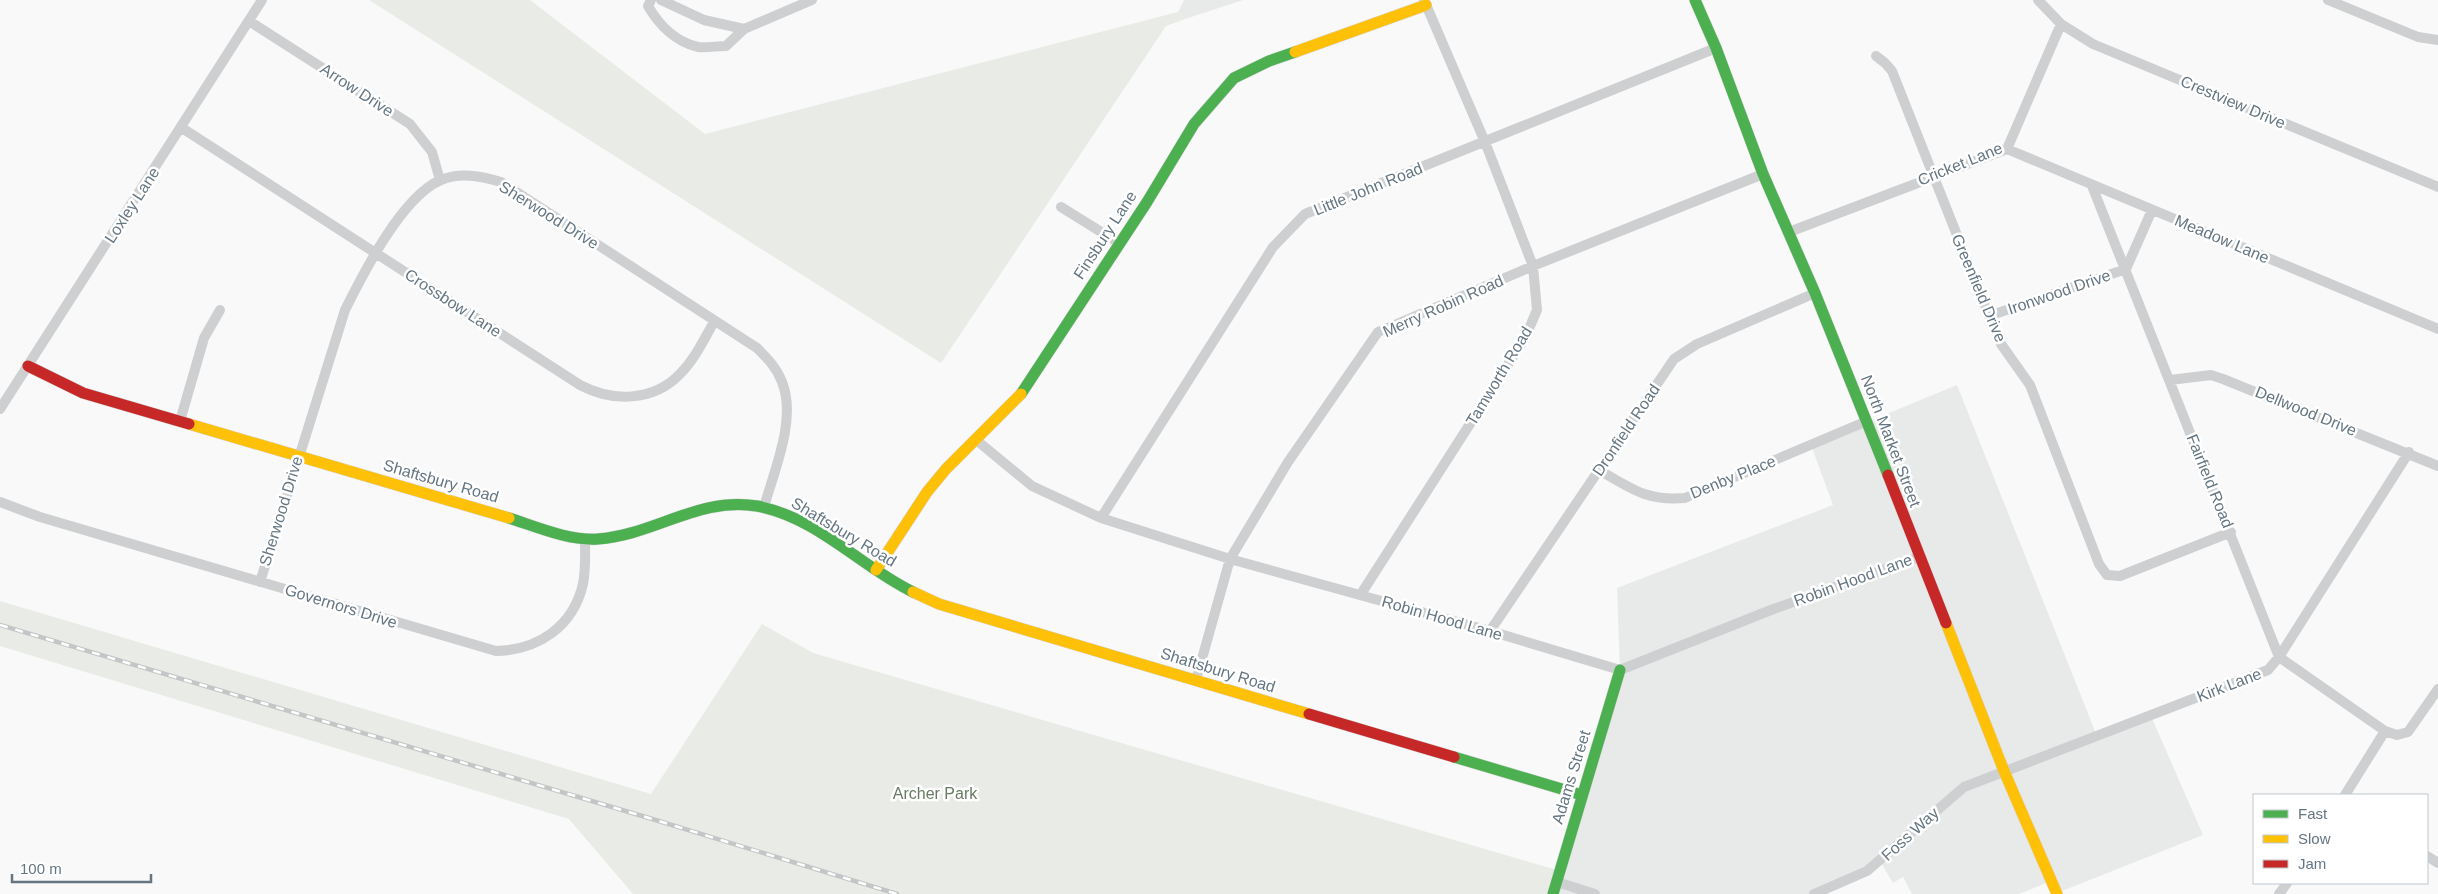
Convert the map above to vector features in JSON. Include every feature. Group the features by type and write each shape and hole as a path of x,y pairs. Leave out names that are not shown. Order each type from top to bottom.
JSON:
{"street":[{"name":"Loxley Lane","path":"0,409 182,128 262,0"},
{"path":"650,0 648,6 657,22 678,39 699,47 726,46 744,29 812,0"},
{"path":"661,0 704,20 744,29"},
{"name":"North Market Street","path":"1695,0 1716,48 1763,174 1815,293 1867,421 2004,771 2057,894"},
{"name":"Crestview Drive","path":"2038,0 2061,24 2093,44 2438,188"},
{"path":"2328,0 2418,37 2438,40"},
{"name":"Tamworth Road","path":"1361,594 1525,338 1537,310 1533,266 1485,142 1425,3"},
{"name":"Finsbury Lane","path":"876,570 927,492 975,439 1021,394 1120,243 1194,124 1234,78 1269,61 1425,3"},
{"name":"Arrow Drive","path":"250,21 410,124 432,152 440,180"},
{"name":"Cricket Lane","path":"1789,232 1933,175 2007,149 2061,24"},
{"name":"Little John Road","path":"1101,518 1273,247 1305,214 1716,48"},
{"name":"Greenfield Drive","path":"1876,56 1892,72 1989,316 2001,344 2030,385 2100,564 2107,575 2120,576 2231,532"},
{"name":"Crossbow Lane","path":"182,128 580,385 606,396 635,397 646,394 670,382 680,375 690,362 714,322"},
{"name":"Meadow Lane","path":"2007,149 2438,329"},
{"name":"Merry Robin Road","path":"1196,680 1230,559 1288,462 1378,332 1533,266 1763,174"},
{"name":"Sherwood Drive","path":"260,582 344,310 409,204 440,180 480,176 501,182 714,322 757,348 773,364 783,383 786,433 764,507"},
{"name":"Fairfield Road","path":"2092,186 2231,532 2279,657"},
{"path":"1061,207 1120,243"},
{"name":"Ironwood Drive","path":"1989,316 2126,269 2152,210"},
{"name":"Dronfield Road","path":"1490,631 1674,359 1697,344 1815,293"},
{"path":"180,421 204,338 220,310"},
{"name":"Shaftsbury Road","path":"28,366 49,378 83,393 566,535 585,538 611,537 708,507 736,504 764,507 800,521 910,591 939,604 1582,795"},
{"name":"Dellwood Drive","path":"2170,380 2197,376 2217,377 2409,452 2438,466"},
{"name":"Denby Place","path":"1599,470 1647,496 1666,499 1685,498 1867,421"},
{"name":"Robin Hood Lane","path":"975,439 1032,486 1101,518 1230,559 1361,594 1620,670 1770,610 1919,557"},
{"name":"Kirk Lane","path":"2004,771 2268,670 2279,657 2409,452"},
{"name":"Governors Drive","path":"0,502 40,517 496,651 533,646 557,629 574,606 583,584 585,538"},
{"path":"2279,657 2385,731 2397,735 2408,732 2438,689"},
{"name":"Adams Street","path":"1553,894 1620,670"},
{"path":"2346,794 2385,731"},
{"name":"Foss Way","path":"1814,894 1867,870 1964,787 2004,771"},
{"path":"1557,882 1596,894"}],"shaded area":[{"path":"1184,0 1243,0 1185,19 1178,12"},
{"path":"1957,385 2097,736 2151,716 2203,835 2057,893 2051,881 2019,894 1912,894 1903,877 1893,883 1880,861 1814,894 1553,894 1620,670 1617,588 1833,505 1811,445"}],"green space":[{"path":"369,0 530,0 705,134 1178,12 1185,19 1166,26 941,363"},
{"name":"Archer Park","path":"0,601 651,794 762,624 813,653 1560,871 1553,894 633,894 569,819 0,646"}],"railway":[{"path":"0,625 649,818 897,894"}],"traffic: fast":[{"path":"1695,0 1716,48 1763,174 1815,293 1888,475"},
{"path":"1021,394 1147,202 1194,124 1234,78 1269,61 1295,52"},
{"path":"509,518 564,536 598,539 638,531 716,506 736,504 757,506 779,512 819,531 875,570 913,592"},
{"path":"1553,894 1620,670"},
{"path":"1454,757 1582,795"}],"traffic: slow":[{"path":"1295,52 1426,5"},
{"path":"876,570 927,492 946,469 1021,394"},
{"path":"189,424 509,518"},
{"path":"913,592 939,604 1309,714"},
{"path":"1946,623 2004,771 2057,894"}],"traffic: jam":[{"path":"28,366 83,393 189,424"},
{"path":"1888,475 1946,623"},
{"path":"1309,714 1454,757"}]}
